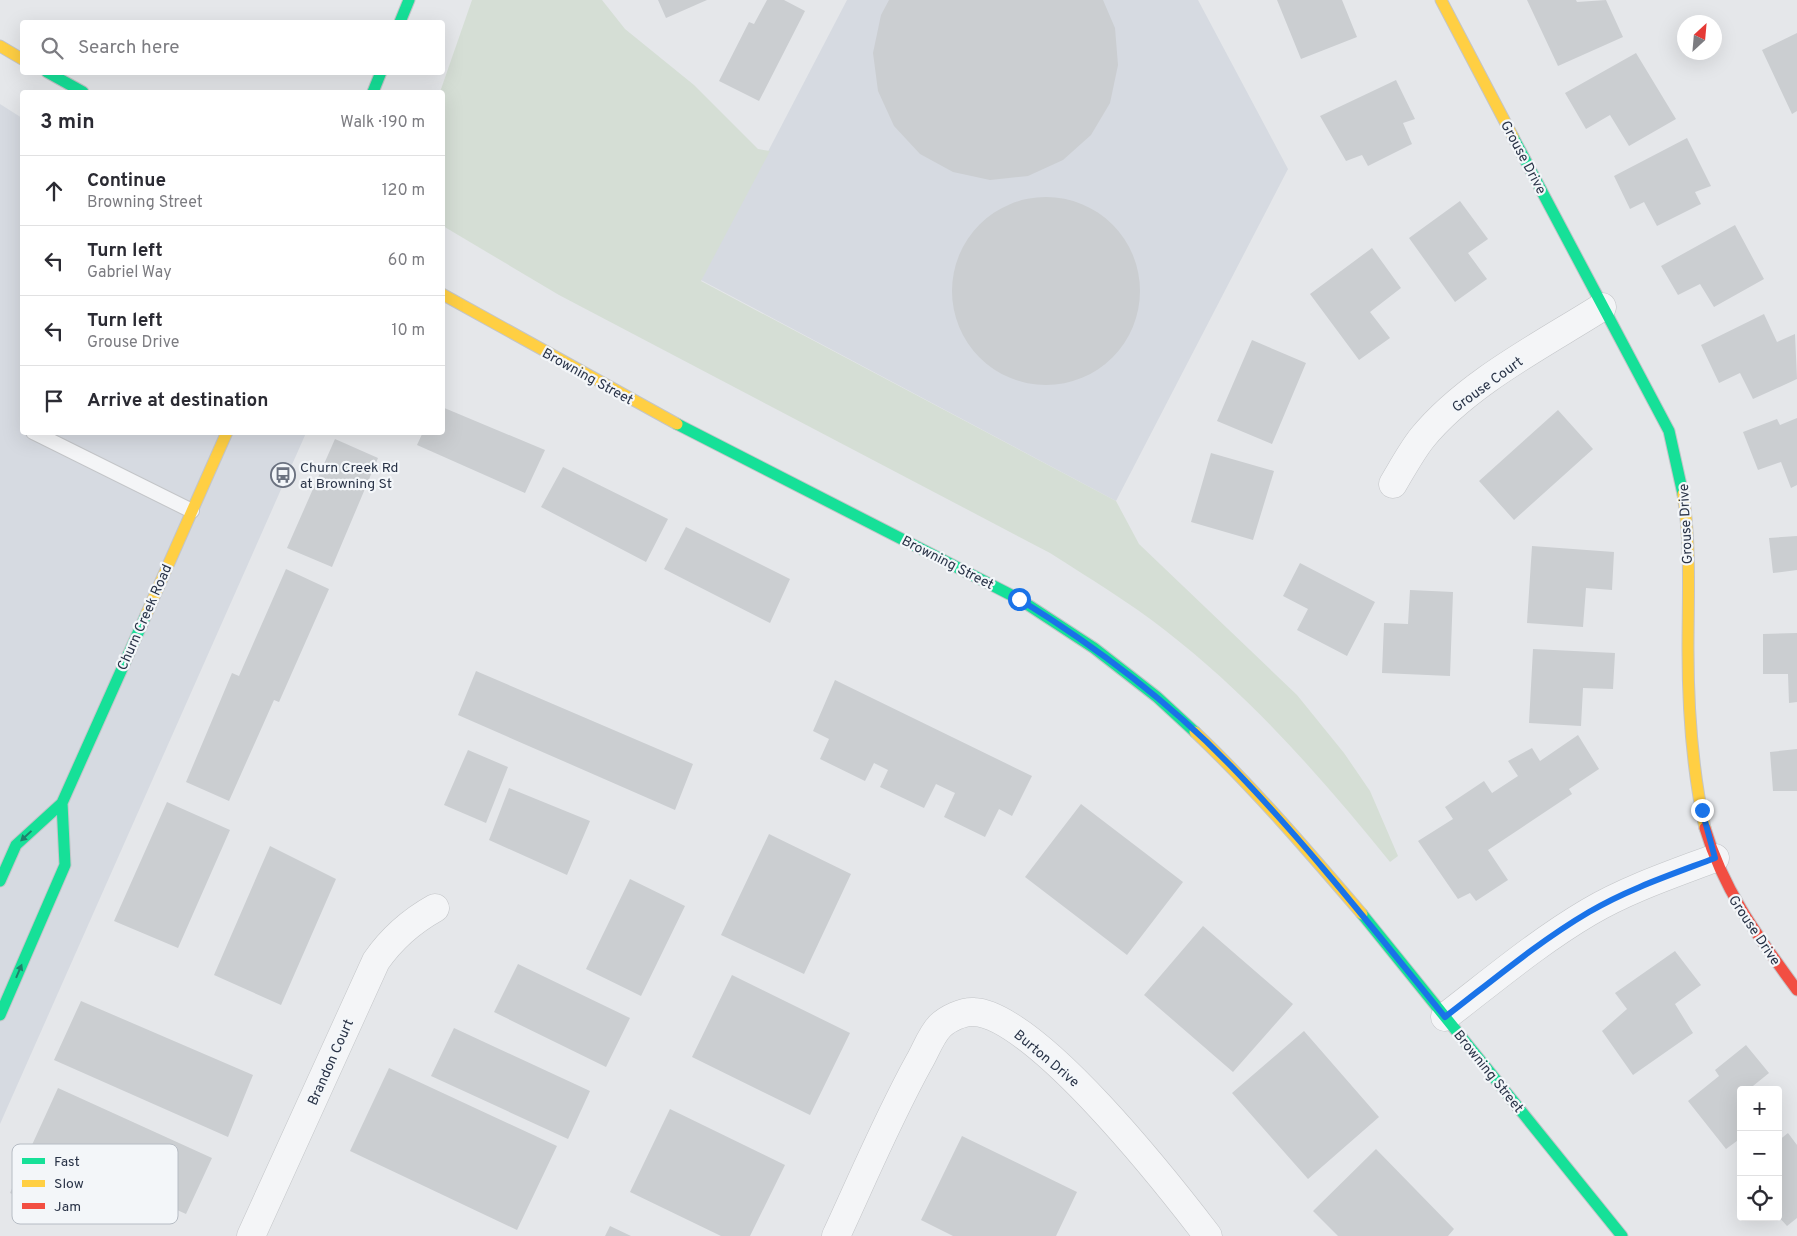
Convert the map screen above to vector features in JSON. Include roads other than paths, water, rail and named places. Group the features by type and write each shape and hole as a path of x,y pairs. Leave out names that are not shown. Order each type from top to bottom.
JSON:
{"street":[{"path":"401,20 409,0"},
{"name":"Grouse Drive","path":"1441,0 1669,431 1682,476 1687,510 1688,676 1692,748 1702,810 1715,858 1730,893 1797,990"},
{"path":"0,46 20,58"},
{"path":"52,75 79,90"},
{"path":"374,90 380,75"},
{"name":"Browning Street","path":"445,296 639,404 1019,599 1094,648 1157,697 1228,763 1363,916 1622,1236"},
{"name":"Grouse Court","path":"1393,484 1421,439 1460,401 1500,372 1602,307"},
{"name":"Churn Creek Road","path":"0,881 16,845 62,803 226,435"},
{"name":"Churn Creek Road","path":"0,1015 65,865 62,803"},
{"path":"1445,1017 1544,941 1591,911 1653,881 1715,858"},
{"name":"Brandon Court","path":"251,1236 376,961 389,942 405,926 435,908"},
{"name":"Burton Drive","path":"836,1236 905,1088 939,1027 953,1017 973,1011 994,1018 1020,1032 1094,1099 1208,1236"}],"lane":[{"path":"39,435 192,511"}],"place":[{"name":"Churn Creek Rd at Browning St","path":"283,475"}]}
